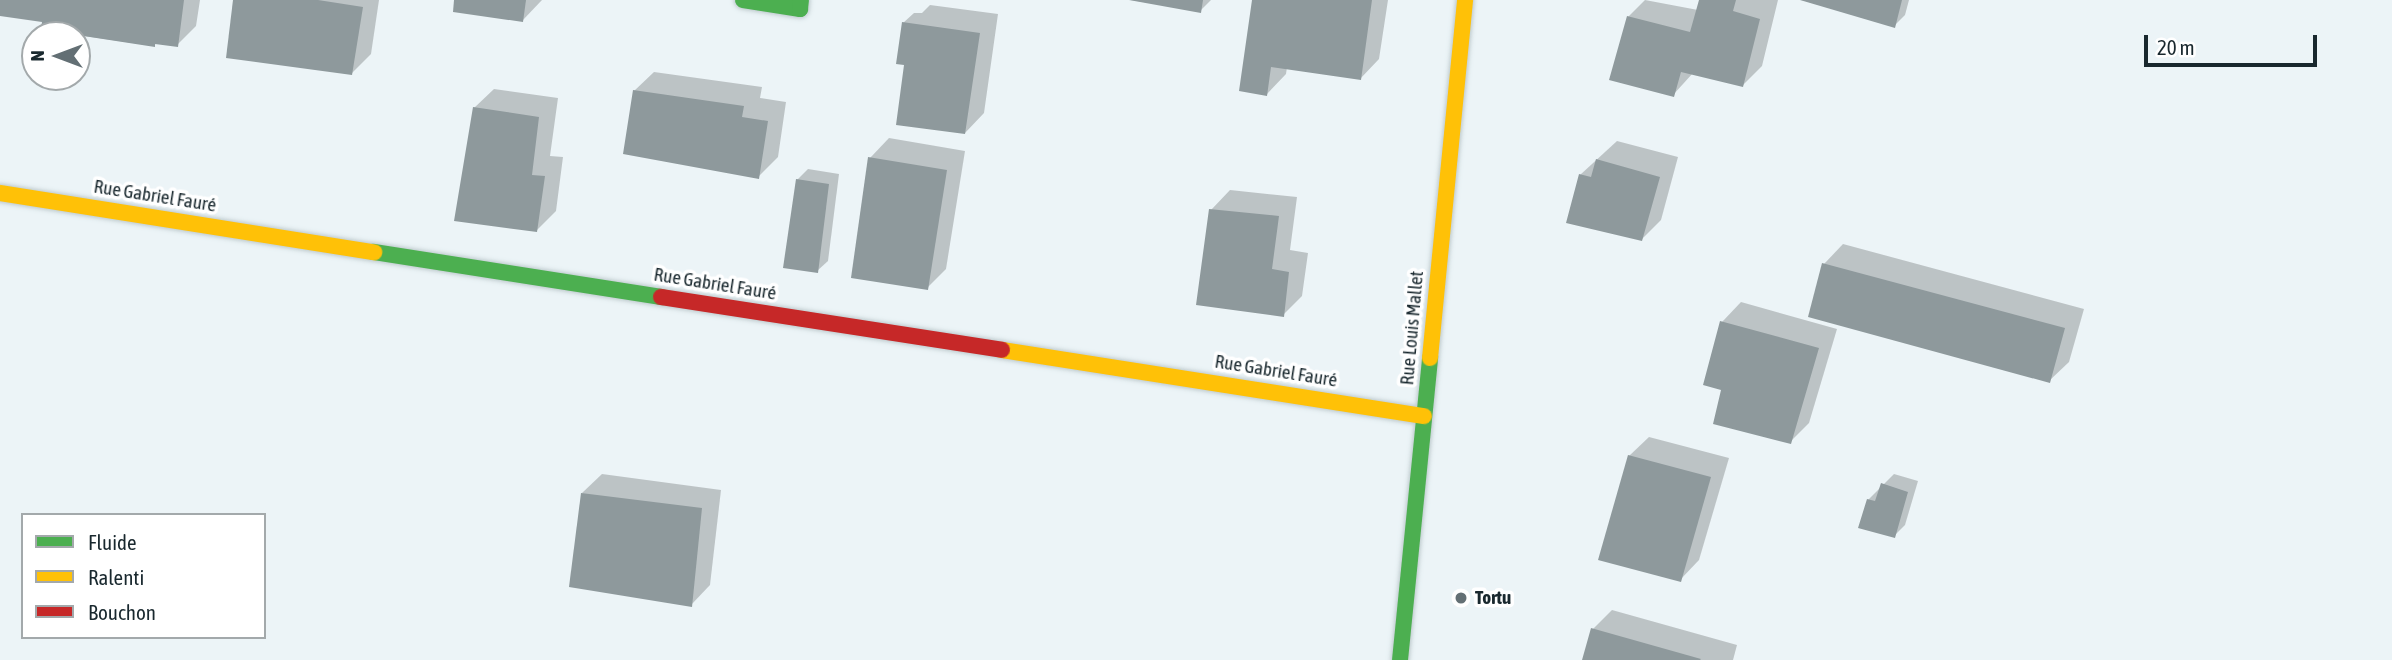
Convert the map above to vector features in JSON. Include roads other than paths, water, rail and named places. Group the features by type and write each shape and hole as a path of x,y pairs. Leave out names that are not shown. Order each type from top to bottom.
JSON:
{"street":[{"path":"744,0 800,9 801,0"},
{"name":"Rue Louis Mallet","path":"1400,660 1465,0"},
{"name":"Rue Gabriel Fauré","path":"0,193 1424,416"}],"place":[{"name":"Tortu","path":"1461,598"}]}
